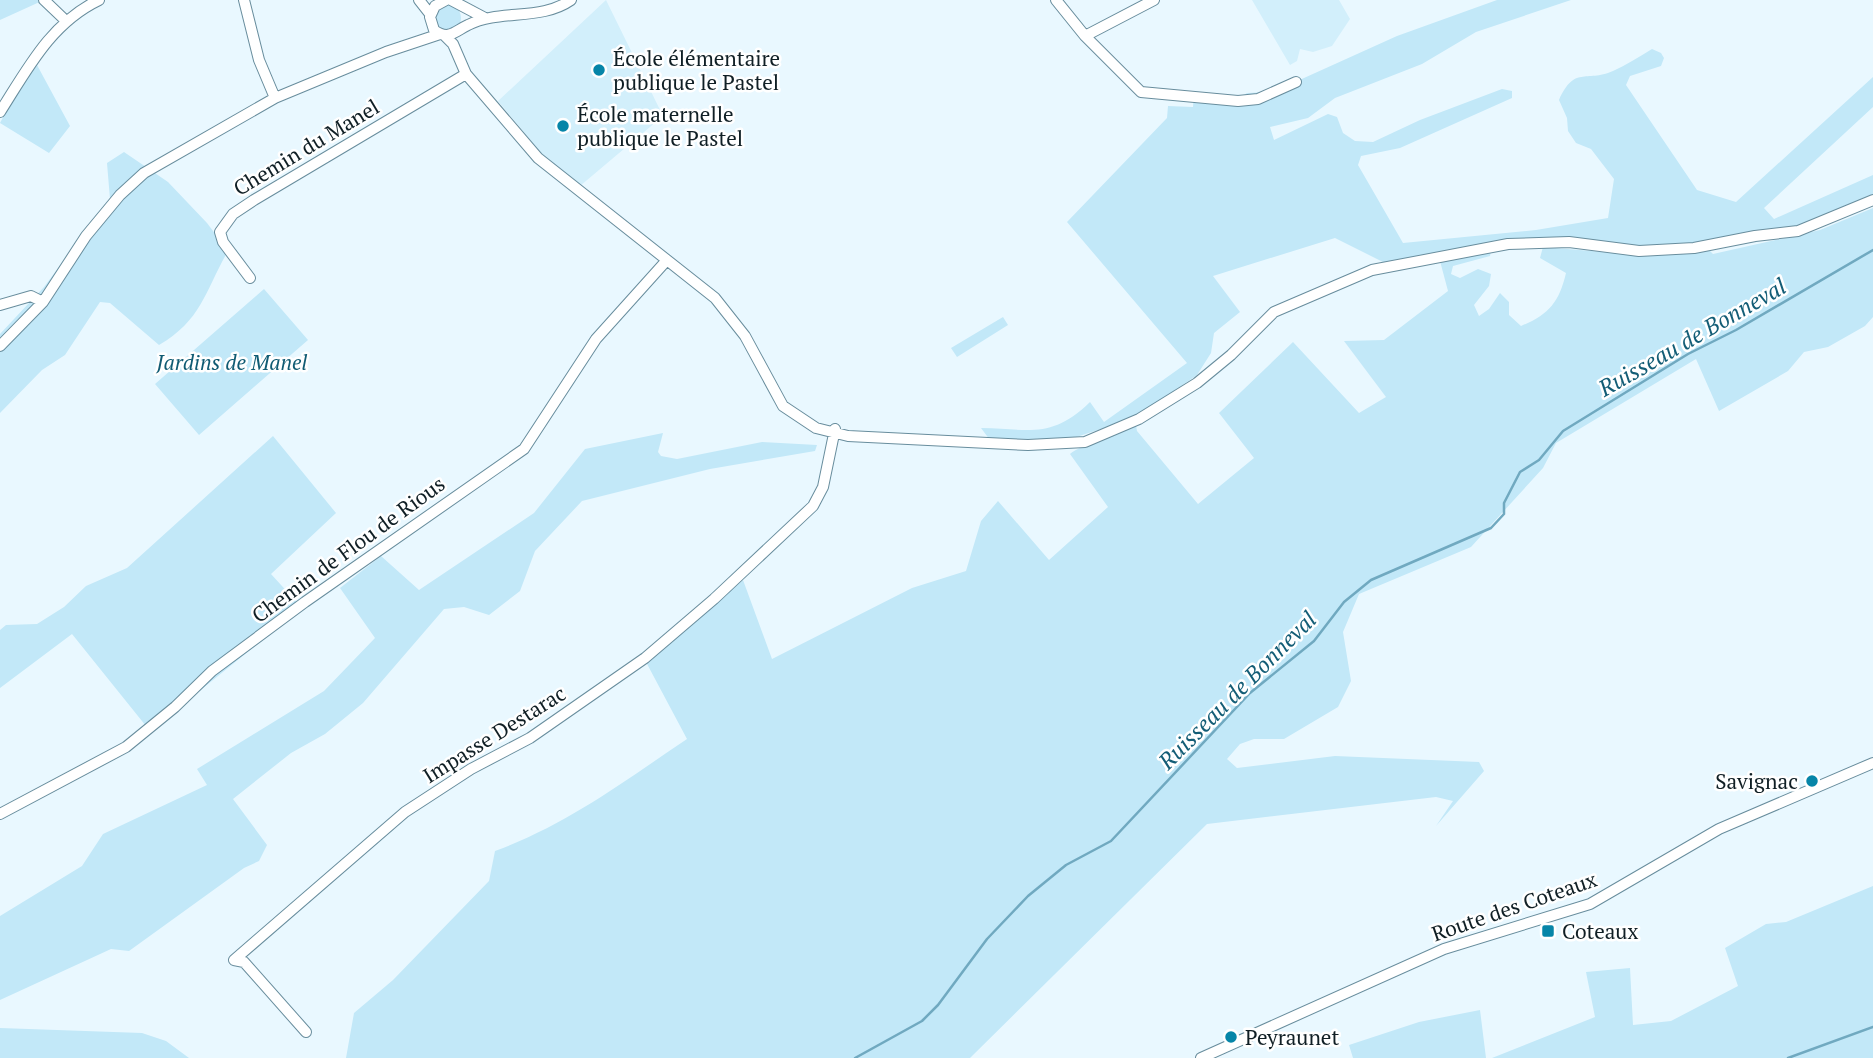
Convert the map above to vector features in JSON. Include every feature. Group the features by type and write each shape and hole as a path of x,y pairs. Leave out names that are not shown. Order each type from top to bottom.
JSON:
{"street":[{"path":"44,0 65,20"},
{"path":"0,112 35,58 65,20 99,0"},
{"path":"244,0 259,60 275,98"},
{"path":"419,0 461,59 466,74 544,163 715,298 745,336 783,406 806,422 833,431 871,436 1028,445 1085,442 1139,419 1197,383 1219,367 1274,312 1372,270 1508,244 1569,242 1639,251 1694,248 1798,231 1873,200"},
{"path":"528,13 559,0"},
{"path":"0,346 43,302 86,236 134,180 160,163 275,98 418,40 462,29 485,18 528,13 560,6 571,0"},
{"path":"1056,0 1085,36 1134,87 1148,94 1248,101 1296,82"},
{"path":"1085,36 1154,0"},
{"path":"418,40 441,1 461,5 485,18"},
{"path":"461,5 466,20 462,29 461,59"},
{"name":"Chemin du Manel","path":"250,278 220,236 223,225 233,214 466,74"},
{"name":"Chemin de Flou de Rious","path":"0,814 126,747 176,707 212,671 305,602 524,449 597,339 667,260"},
{"path":"0,305 31,296 43,302"},
{"name":"Impasse Destarac","path":"306,1032 244,962 234,960 405,812 471,769 530,738 646,658 682,628 813,506 822,487 833,431"},
{"name":"Route des Coteaux","path":"1201,1058 1444,949 1590,904 1719,829 1873,763"}],"shaded area":[{"path":"606,0 663,116 580,186 541,153 498,101"},
{"path":"1252,0 1339,0 1350,19 1332,46 1313,52 1300,49 1297,61 1290,65"}],"green space":[{"path":"0,0 44,0 0,20"},
{"path":"1497,0 1571,0 1476,32 1422,64 1335,98 1308,118 1270,127 1274,140 1328,114 1337,117 1343,133 1355,141 1373,142 1420,120 1502,89 1512,91 1512,98 1400,148 1361,156 1358,165 1403,243 1536,230 1608,218 1614,179 1591,149 1576,143 1568,131 1567,118 1559,100 1570,82 1613,71 1652,49 1661,53 1664,58 1661,66 1630,76 1626,85 1697,190 1736,202 1873,77 1873,107 1764,208 1774,219 1873,175 1873,198 1810,224 1670,248 1636,248 1552,237 1497,242 1387,264 1335,238 1213,276 1240,312 1214,333 1211,353 1197,375 1135,418 1067,440 990,440 981,428 1027,430 1052,427 1064,422 1090,402 1104,422 1187,363 1067,222 1167,118 1168,106 1193,107 1194,94 1238,99 1247,93 1273,92 1397,36"},
{"path":"448,5 457,9 461,18 457,27 448,31 439,27 435,18 439,9"},
{"path":"37,65 70,126 49,153 0,123 14,96"},
{"path":"124,152 168,182 207,223 228,251 194,315 159,345 110,303 100,302 65,355 42,370 0,413 0,334 44,287 110,199 107,163"},
{"path":"1873,208 1873,317 1865,326 1828,347 1804,352 1788,371 1719,411 1696,359 1556,443 1543,468 1471,547 1359,594 1343,632 1351,681 1338,707 1284,739 1254,739 1240,744 1227,759 1237,768 1335,756 1479,762 1484,771 1436,826 1453,801 1436,797 1207,824 970,1058 346,1058 354,1013 393,980 489,881 495,851 571,815 687,739 646,662 743,580 772,659 912,588 966,571 981,521 998,501 1049,560 1108,507 1070,454 1136,425 1137,431 1198,504 1254,458 1219,413 1293,342 1359,413 1386,397 1344,341 1384,340 1448,291 1440,261 1491,251 1490,256 1453,266 1451,274 1460,278 1478,269 1491,274 1489,286 1474,305 1479,316 1489,309 1500,293 1509,302 1509,315 1521,326 1551,307 1560,292 1566,273 1540,258 1543,247 1653,256 1709,250 1713,254 1820,230"},
{"name":"Jardins de Manel","path":"264,289 308,340 199,435 155,384"},
{"path":"1003,317 1008,325 957,357 951,348"},
{"path":"663,433 658,452 661,456 677,459 762,442 817,445 815,451 710,469 582,501 535,551 520,591 489,615 464,607 444,609 363,703 325,734 291,753 233,799 267,845 259,861 244,868 129,951 111,949 0,1000 0,916 82,866 103,834 207,785 197,769 324,691 375,638 340,588 381,556 419,590 534,513 585,449"},
{"path":"273,436 336,513 271,574 302,608 150,731 72,634 0,688 0,630 6,625 37,624 64,607 86,586 127,568"},
{"path":"1873,886 1873,1058 1492,1058 1595,1017 1586,972 1630,968 1633,1025 1671,1021 1738,986 1725,948 1766,924 1786,922"},
{"path":"1480,1010 1486,1058 1353,1058 1349,1045 1419,1022"},
{"path":"0,1028 142,1033 166,1041 189,1058 0,1058"}],"waterway":[{"name":"Ruisseau de Bonneval","path":"855,1058 922,1021 938,1005 987,939 1028,896 1066,865 1111,841 1250,693 1314,641 1344,602 1371,580 1491,528 1504,514 1504,503 1520,472 1539,460 1563,431 1688,354 1736,330 1873,250"},
{"path":"1788,1058 1873,1027"}],"place":[{"name":"École élémentaire publique le Pastel","path":"599,70"},
{"name":"École maternelle publique le Pastel","path":"563,126"},
{"name":"Savignac","path":"1812,781"},
{"name":"Coteaux","path":"1548,931"},
{"name":"Peyraunet","path":"1231,1037"}]}
